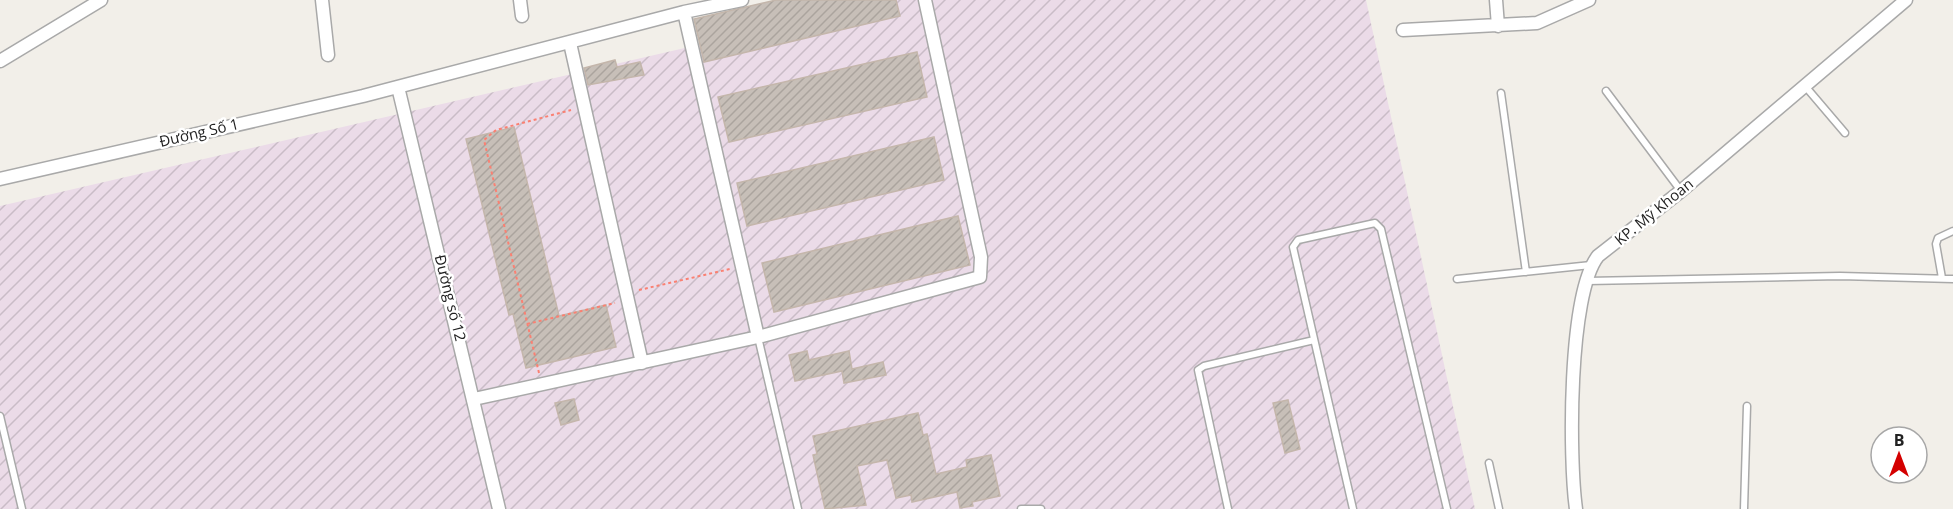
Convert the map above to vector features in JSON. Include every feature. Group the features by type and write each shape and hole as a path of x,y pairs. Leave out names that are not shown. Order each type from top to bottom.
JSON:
{"street":[{"path":"0,61 101,0"},
{"path":"322,0 328,55"},
{"path":"520,0 522,16"},
{"name":"Đường Số 1","path":"0,179 398,87 684,12 742,0"},
{"path":"474,399 758,337 980,277 981,257 925,0"},
{"path":"1496,0 1498,26"},
{"path":"1403,30 1537,23 1589,0"},
{"name":"KP. Mỹ Khoan","path":"1591,266 1598,256 1681,191 1896,2"},
{"path":"684,12 758,337"},
{"path":"570,43 582,107 642,363"},
{"name":"Đường số 12","path":"398,87 499,509"},
{"path":"1576,509 1572,481 1572,404 1579,320 1591,266"}],"lane":[{"path":"1804,85 1845,133"},
{"path":"1606,91 1681,191"},
{"path":"1501,93 1526,272"},
{"path":"1353,509 1293,250 1294,244 1378,224 1447,509"},
{"path":"1942,278 1935,244 1938,238 1953,231"},
{"path":"1457,279 1591,266"},
{"path":"1587,281 1840,276 1953,279"},
{"path":"758,337 798,509"},
{"path":"1228,509 1198,370 1204,366 1314,340"},
{"path":"1744,509 1747,406"},
{"path":"0,416 22,509"},
{"path":"1489,463 1499,509"},
{"path":"1021,509 1041,509"}],"path":[{"path":"542,384 484,140 496,130 582,107"},
{"path":"527,324 742,266"}],"shaded area":[{"path":"893,0 1366,0 1475,509 0,509 0,206"}],"building":[{"path":"776,0 896,0 900,16 704,62 694,19"},
{"path":"917,52 927,97 729,142 718,97"},
{"path":"615,60 617,67 640,62 644,75 588,85 584,68"},
{"path":"514,127 559,316 606,305 616,347 526,368 513,314 509,315 466,139"},
{"path":"934,137 944,180 747,226 737,183"},
{"path":"958,216 970,265 774,312 762,263"},
{"path":"807,351 809,360 849,351 852,369 883,362 886,375 844,383 842,371 795,381 789,355"},
{"path":"574,399 579,420 561,425 555,403"},
{"path":"1288,400 1300,449 1285,453 1273,403"},
{"path":"918,413 923,435 927,434 936,474 967,467 966,460 991,455 1000,496 972,502 973,506 960,508 957,492 912,502 911,495 896,498 887,460 857,466 866,505 825,509 813,455 817,454 813,436"}]}
